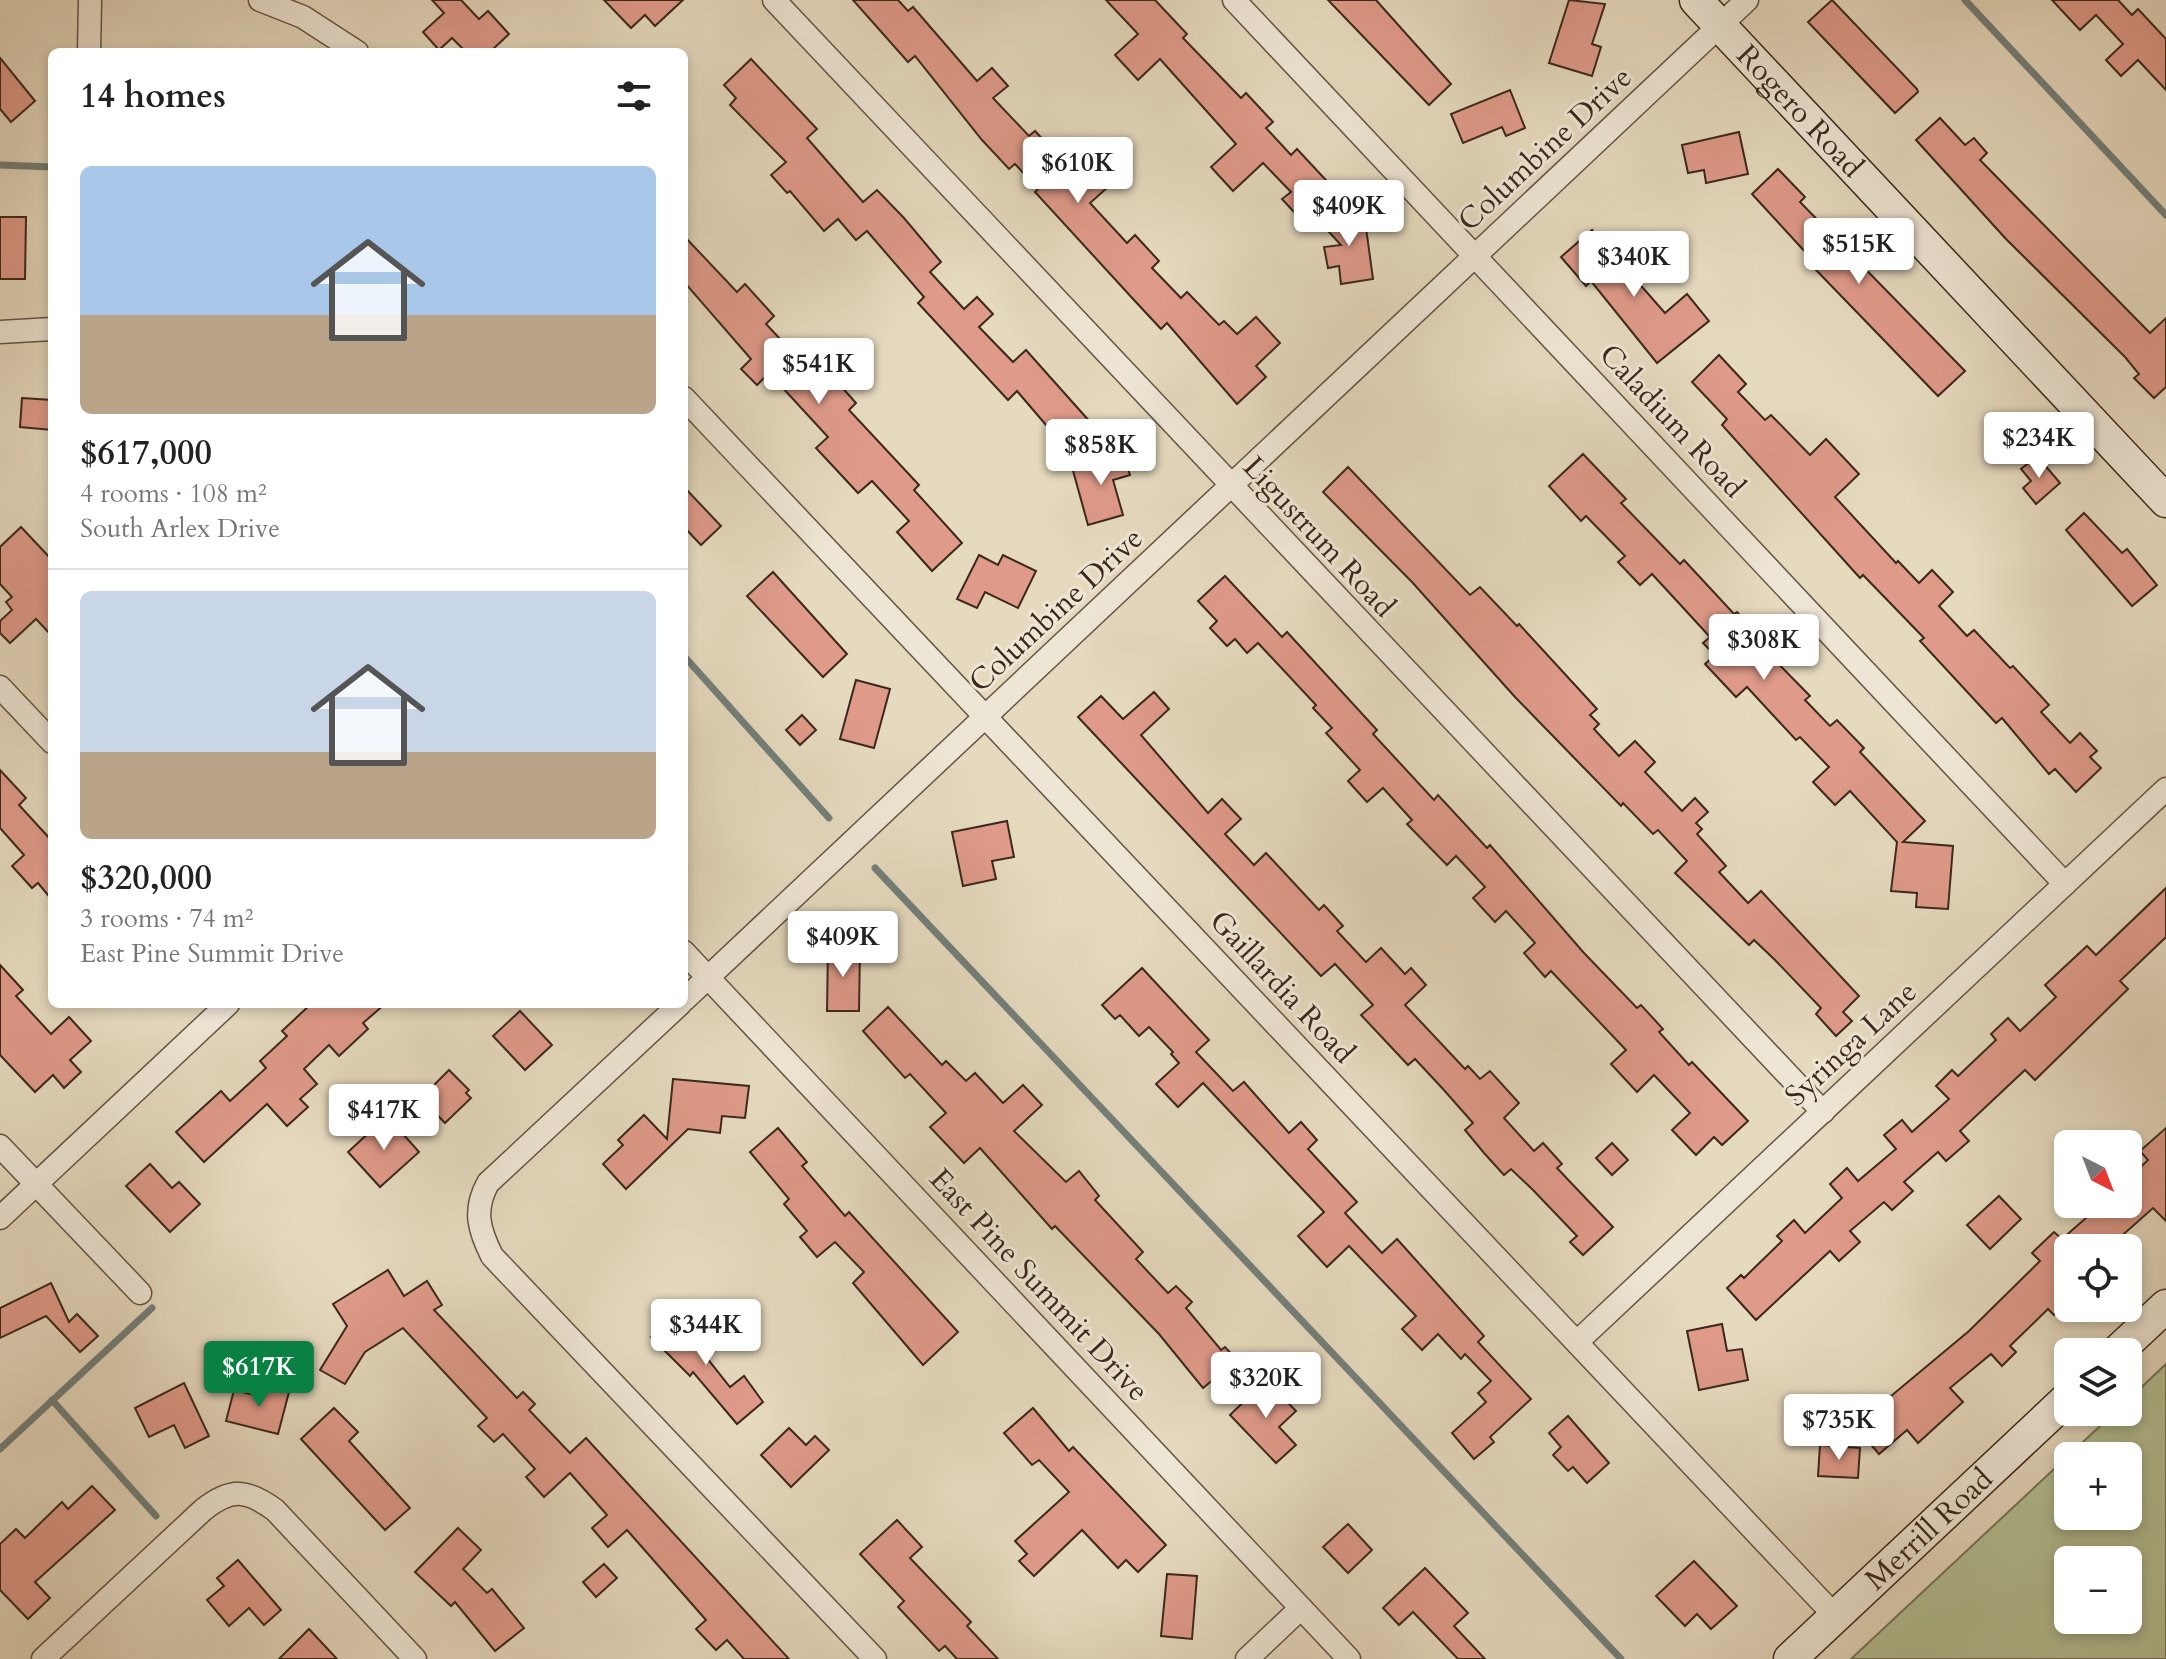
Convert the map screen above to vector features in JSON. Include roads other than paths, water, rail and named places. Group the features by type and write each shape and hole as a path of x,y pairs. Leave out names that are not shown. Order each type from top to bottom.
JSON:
{"main road":[{"name":"Rogero Road","path":"1696,0 2166,501"},
{"path":"2132,1338 2166,1306"},
{"name":"Merrill Road","path":"1790,1659 2054,1411"}],"street":[{"path":"89,48 90,0"},
{"path":"260,0 303,17 351,48"},
{"name":"Ligustrum Road","path":"774,0 1230,487 1823,1112"},
{"name":"Caladium Road","path":"1234,0 2065,884"},
{"name":"Columbine Drive","path":"688,996 1747,0"},
{"path":"0,332 48,329"},
{"name":"Gaillardia Road","path":"688,402 1836,1617"},
{"path":"0,687 48,738"},
{"name":"Syringa Lane","path":"1577,1342 2166,789"},
{"name":"East Pine Summit Drive","path":"688,956 1349,1659"},
{"path":"0,1218 224,1008"},
{"name":"Columbine Drive","path":"676,1008 488,1183 480,1198 477,1217 492,1256 875,1659"},
{"path":"0,1146 140,1293"},
{"path":"43,1659 203,1510 219,1497 239,1493 259,1498 275,1510 415,1659"},
{"path":"1247,1659 1301,1608"}],"waterway":[{"path":"1965,0 2166,215"},
{"path":"0,165 48,167"},
{"path":"688,660 829,818"},
{"path":"875,868 1621,1659"},
{"path":"0,1449 152,1308"},
{"path":"52,1400 156,1516"}]}
